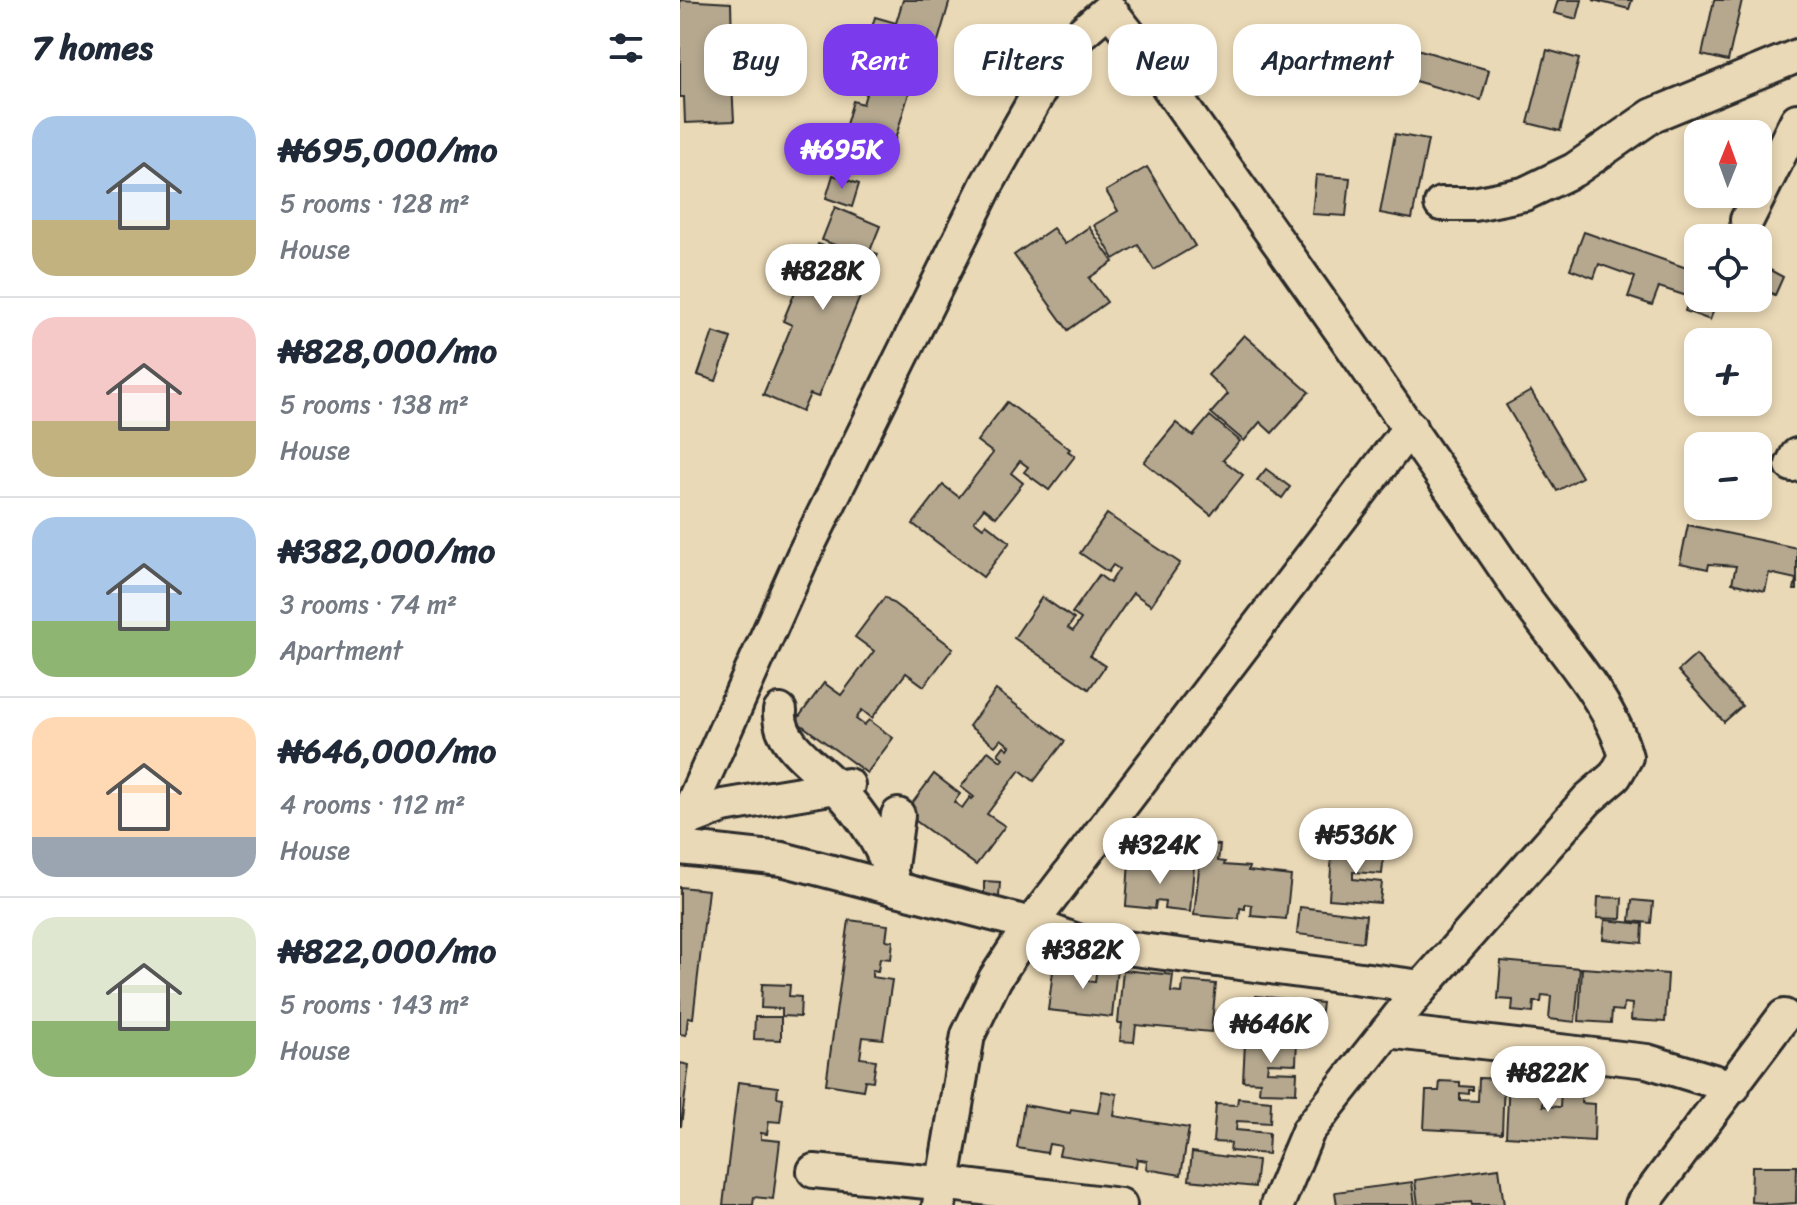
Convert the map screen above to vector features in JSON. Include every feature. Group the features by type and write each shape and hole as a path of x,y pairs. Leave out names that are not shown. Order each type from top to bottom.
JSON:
{"street":[{"path":"681,833 803,556 987,184 1064,48 1093,26 1107,5 1410,427 1537,616 1602,703 1621,735 1626,757 1615,776 1588,799 1422,987 1308,1131 1277,1205"},
{"path":"1441,204 1474,204 1524,194 1574,170 1653,115 1797,56"},
{"path":"1747,220 1797,120"},
{"path":"940,1194 968,1035 995,979 1031,924 1410,427"},
{"path":"780,711 779,720 793,745 813,767 847,785 893,878"},
{"path":"681,833 723,806 847,785"},
{"path":"893,878 898,815"},
{"path":"681,833 782,859 893,878 1080,942 1422,987"},
{"path":"1642,1205 1784,1016"},
{"path":"1387,1031 1647,1061 1733,1087"},
{"path":"814,1171 940,1194 1120,1205"}],"building":[{"path":"680,0 731,3 732,24 704,24 704,96 733,96 734,121 685,123 684,97 680,97"},
{"path":"903,0 950,0 938,41 938,24 873,24 875,17 896,23"},
{"path":"1558,0 1582,0 1577,19 1554,13"},
{"path":"1593,0 1632,0 1629,9"},
{"path":"1714,0 1742,0 1728,61 1702,55"},
{"path":"1421,50 1489,70 1481,100 1421,83"},
{"path":"1547,50 1579,59 1560,131 1528,123"},
{"path":"865,96 908,96 891,153 842,138 853,101 863,104"},
{"path":"1395,134 1428,140 1412,219 1380,213"},
{"path":"1147,167 1195,246 1154,270 1138,245 1114,259 1094,225 1118,211 1106,191"},
{"path":"833,175 859,184 852,207 826,198"},
{"path":"1316,175 1350,178 1346,216 1312,214"},
{"path":"835,207 880,226 870,251 878,254 818,397 810,394 802,412 763,395 792,325 783,321 801,277 818,285 835,245 822,240"},
{"path":"1089,227 1113,262 1089,278 1107,302 1068,330 1014,255 1053,228 1065,244"},
{"path":"1584,232 1684,267 1684,295 1659,287 1652,305 1628,297 1635,277 1599,264 1594,278 1570,269"},
{"path":"818,244 830,248 824,267 811,263"},
{"path":"1772,271 1783,277 1775,295 1772,293"},
{"path":"1688,312 1713,312 1710,320"},
{"path":"713,332 731,338 716,381 698,375"},
{"path":"1244,335 1309,392 1272,433 1260,422 1244,441 1211,413 1228,394 1208,375"},
{"path":"1531,391 1582,477 1557,491 1506,405"},
{"path":"1007,402 1075,456 1049,490 1024,472 1028,467 1020,461 1011,473 1023,483 996,517 984,508 974,521 983,528 986,524 1010,542 983,577 913,524 943,485 959,497 993,453 977,441"},
{"path":"1210,416 1240,441 1223,460 1243,475 1211,515 1144,462 1176,423 1193,436"},
{"path":"1266,469 1290,487 1282,498 1257,480"},
{"path":"1107,514 1180,563 1151,605 1133,593 1090,656 1105,666 1089,689 1014,638 1042,597 1074,619 1068,628 1073,631 1081,619 1072,613 1099,575 1110,583 1119,569 1113,565 1108,572 1080,553"},
{"path":"1688,525 1797,548 1797,590 1794,590 1796,579 1769,573 1765,591 1732,583 1736,566 1709,564 1708,569 1680,563"},
{"path":"885,597 953,648 924,686 906,673 872,718 862,710 856,719 864,725 869,720 893,738 867,773 796,721 824,683 841,695 874,651 855,637"},
{"path":"1696,655 1742,706 1724,722 1678,671"},
{"path":"996,690 1065,741 1034,781 1020,770 987,814 1005,826 976,865 905,813 934,774 960,794 954,802 962,808 970,797 974,797 961,787 988,751 1001,761 1003,758 998,754 1004,746 1008,749 1010,746 1001,739 995,746 969,726"},
{"path":"1205,843 1220,845 1218,861 1225,862 1224,865 1291,876 1286,919 1251,916 1252,905 1245,904 1245,909 1240,908 1239,919 1194,915"},
{"path":"1351,848 1384,851 1382,874 1353,872 1353,879 1382,882 1380,903 1329,899 1332,853 1351,855"},
{"path":"1129,861 1194,866 1190,912 1164,909 1165,902 1156,901 1155,909 1126,906"},
{"path":"984,881 1000,882 999,897 984,897"},
{"path":"680,887 708,890 693,1018 688,1017 686,1035 680,1034"},
{"path":"1598,897 1622,898 1621,919 1597,918"},
{"path":"1632,900 1653,902 1651,923 1630,921"},
{"path":"1300,907 1366,915 1363,942 1297,934"},
{"path":"849,920 888,925 886,940 893,941 891,959 880,958 878,971 872,970 872,977 892,980 883,1039 863,1037 860,1058 876,1060 873,1081 865,1080 863,1090 826,1084"},
{"path":"1605,920 1643,924 1642,943 1603,939"},
{"path":"1501,961 1580,968 1575,1022 1549,1019 1551,996 1542,995 1541,1002 1534,1002 1533,1013 1512,1011 1513,1000 1498,999"},
{"path":"1054,963 1082,966 1080,980 1095,982 1097,965 1117,967 1112,1017 1048,1010"},
{"path":"1582,968 1668,974 1665,1022 1631,1020 1632,1004 1624,1003 1623,1011 1612,1010 1611,1023 1579,1021"},
{"path":"1123,970 1173,975 1171,992 1182,993 1183,981 1216,984 1211,1032 1136,1025 1134,1042 1120,1041 1122,1023 1118,1023"},
{"path":"762,984 790,985 789,996 801,997 800,1017 782,1016 782,1009 761,1008"},
{"path":"1256,996 1322,1003 1318,1034 1253,1026"},
{"path":"755,1017 781,1017 781,1040 754,1039"},
{"path":"1265,1038 1297,1039 1296,1064 1268,1063 1267,1071 1297,1072 1296,1093 1259,1092 1260,1082 1243,1081 1245,1043 1265,1044"},
{"path":"680,1063 689,1065 681,1126 680,1126"},
{"path":"1479,1078 1504,1079 1502,1133 1424,1129 1426,1091 1439,1091 1440,1081 1460,1082 1460,1086 1473,1087 1473,1090 1469,1090 1469,1094 1460,1093 1460,1100 1478,1101"},
{"path":"1509,1081 1544,1083 1543,1094 1552,1094 1551,1099 1543,1099 1543,1106 1560,1107 1561,1091 1582,1092 1581,1103 1595,1104 1594,1141 1506,1136"},
{"path":"738,1082 778,1087 777,1097 783,1098 780,1122 769,1121 767,1134 761,1133 761,1139 780,1141 773,1199 754,1197 753,1205 723,1205"},
{"path":"1102,1091 1117,1094 1114,1116 1189,1128 1181,1175 1146,1169 1147,1161 1137,1159 1136,1167 1059,1155 1061,1146 1049,1144 1047,1153 1017,1148 1024,1105 1070,1113 1071,1109 1098,1113"},
{"path":"1238,1098 1271,1101 1270,1123 1237,1121 1236,1130 1269,1133 1268,1154 1230,1151 1231,1143 1213,1142 1216,1104 1237,1105"},
{"path":"1192,1152 1258,1161 1255,1187 1189,1180"},
{"path":"1752,1166 1797,1166 1796,1203 1765,1205 1751,1202"},
{"path":"1499,1168 1504,1205 1472,1205 1471,1202 1418,1205 1415,1180"},
{"path":"1412,1182 1415,1205 1337,1205 1335,1192"}]}
